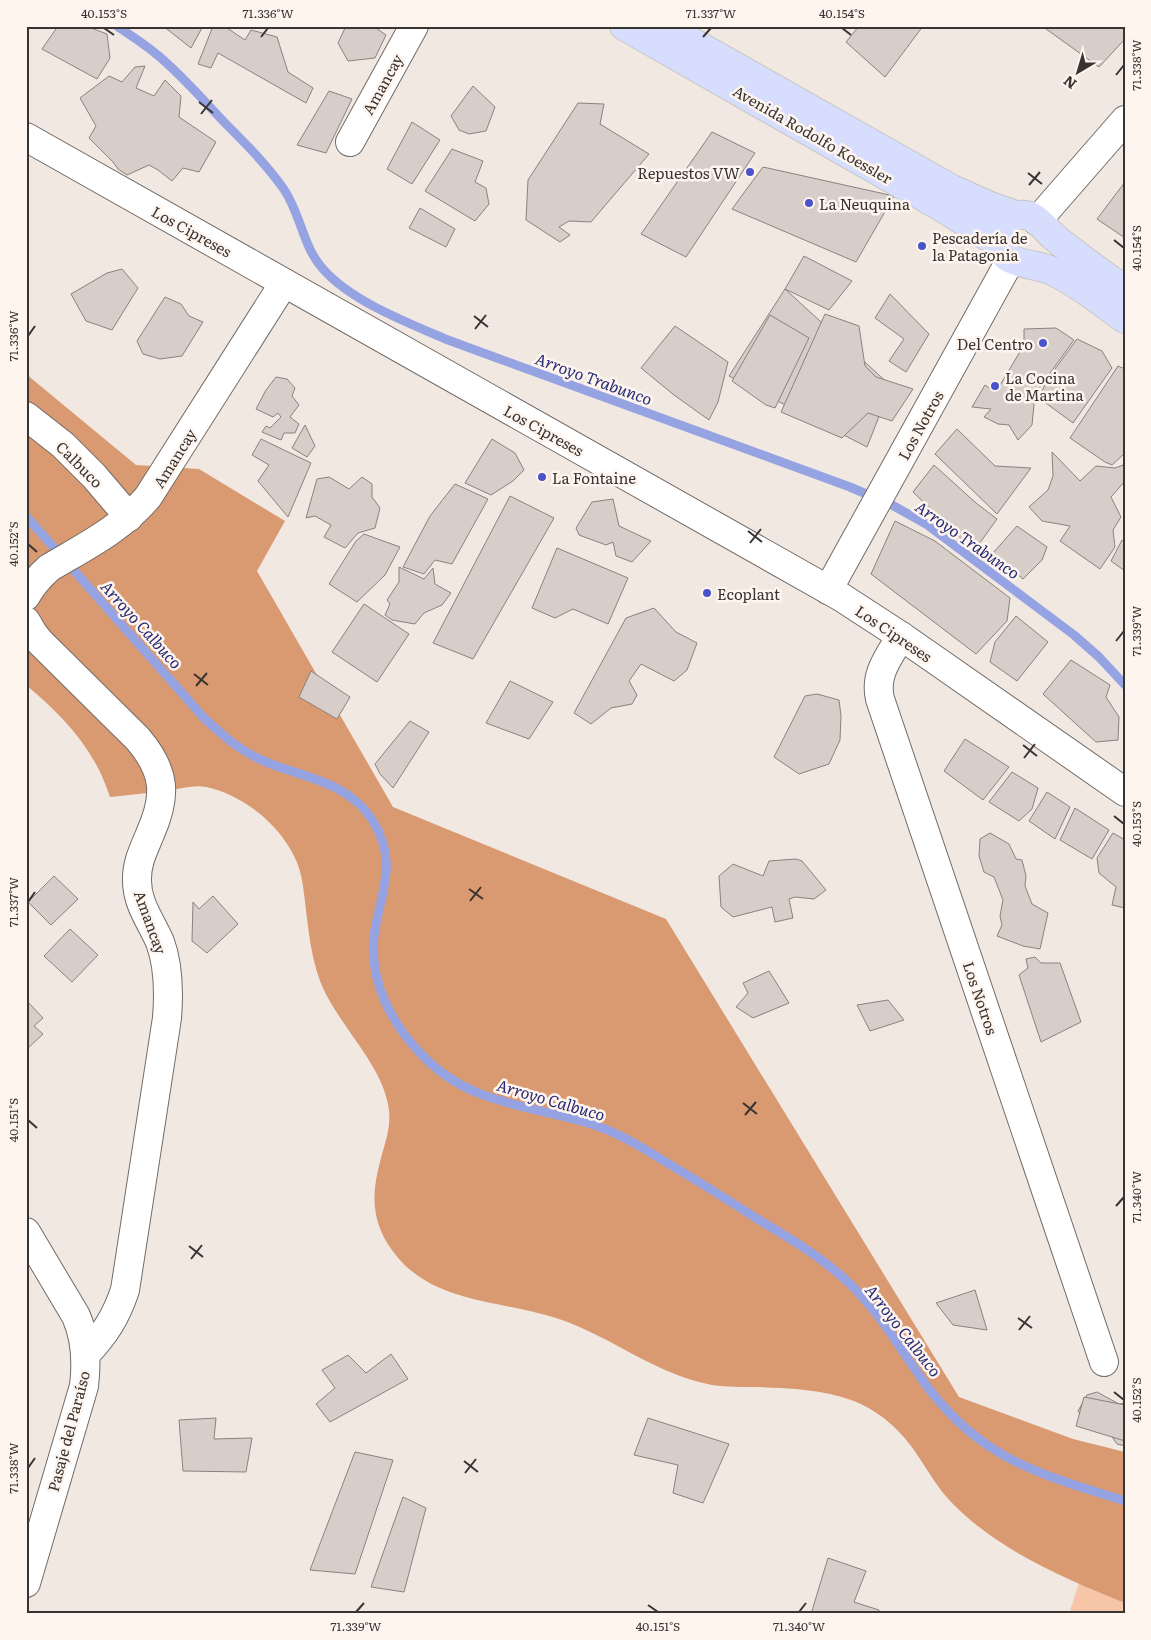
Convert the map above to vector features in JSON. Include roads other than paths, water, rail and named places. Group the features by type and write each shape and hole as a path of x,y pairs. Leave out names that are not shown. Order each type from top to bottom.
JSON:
{"main road":[{"name":"Avenida Rodolfo Koessler","path":"624,26 943,208 1010,255 1062,276 1084,289 1125,320"},
{"name":"Avenida Rodolfo Koessler","path":"664,26 952,189 990,206 1032,221 1125,290"},
{"path":"1009,218 1032,221 1045,241 1039,254 1033,259 1010,255 1000,229 1009,218"}],"street":[{"name":"Amancay","path":"350,142 414,26"},
{"path":"1032,221 1125,120"},
{"name":"Los Cipreses","path":"26,138 828,590 900,636 1125,792"},
{"name":"Los Notros","path":"828,590 1010,255"},
{"name":"Amancay","path":"26,596 32,585 49,568 106,534 129,517 148,497 284,283"},
{"name":"Calbuco","path":"26,416 68,450 94,476 129,517"},
{"name":"Amancay","path":"26,621 40,642 138,739 156,764 161,779 162,793 160,806 139,862 137,879 138,895 143,910 160,943 165,962 168,981 167,1018 125,1290 109,1328 86,1354"},
{"name":"Los Notros","path":"900,636 880,675 878,692 1104,1362"},
{"name":"Pasaje del Paraíso","path":"26,1232 76,1316 81,1327 86,1354 84,1386 26,1583"}],"waterway":[{"name":"Arroyo Trabunco","path":"117,26 150,49 173,69 262,162 289,198 310,250 316,260 335,281 349,292 399,319 448,340 850,487 892,505 926,524 1074,635 1099,657 1125,685"},
{"name":"Arroyo Calbuco","path":"26,516 203,717 217,730 240,748 257,758 339,789 363,808 373,821 381,836 386,865 386,878 374,936 375,969 384,1000 400,1029 421,1054 439,1071 459,1084 479,1093 598,1126 637,1144 795,1242 818,1257 862,1296 929,1389 971,1433 994,1449 1041,1473 1125,1501"}],"place":[{"name":"Repuestos VW","path":"750,172"},
{"name":"La Neuquina","path":"809,203"},
{"name":"Pescadería de la Patagonia","path":"922,246"},
{"name":"Del Centro","path":"1043,343"},
{"name":"La Cocina de Martina","path":"995,386"},
{"name":"La Fontaine","path":"542,477"},
{"name":"Ecoplant","path":"707,593"}]}
